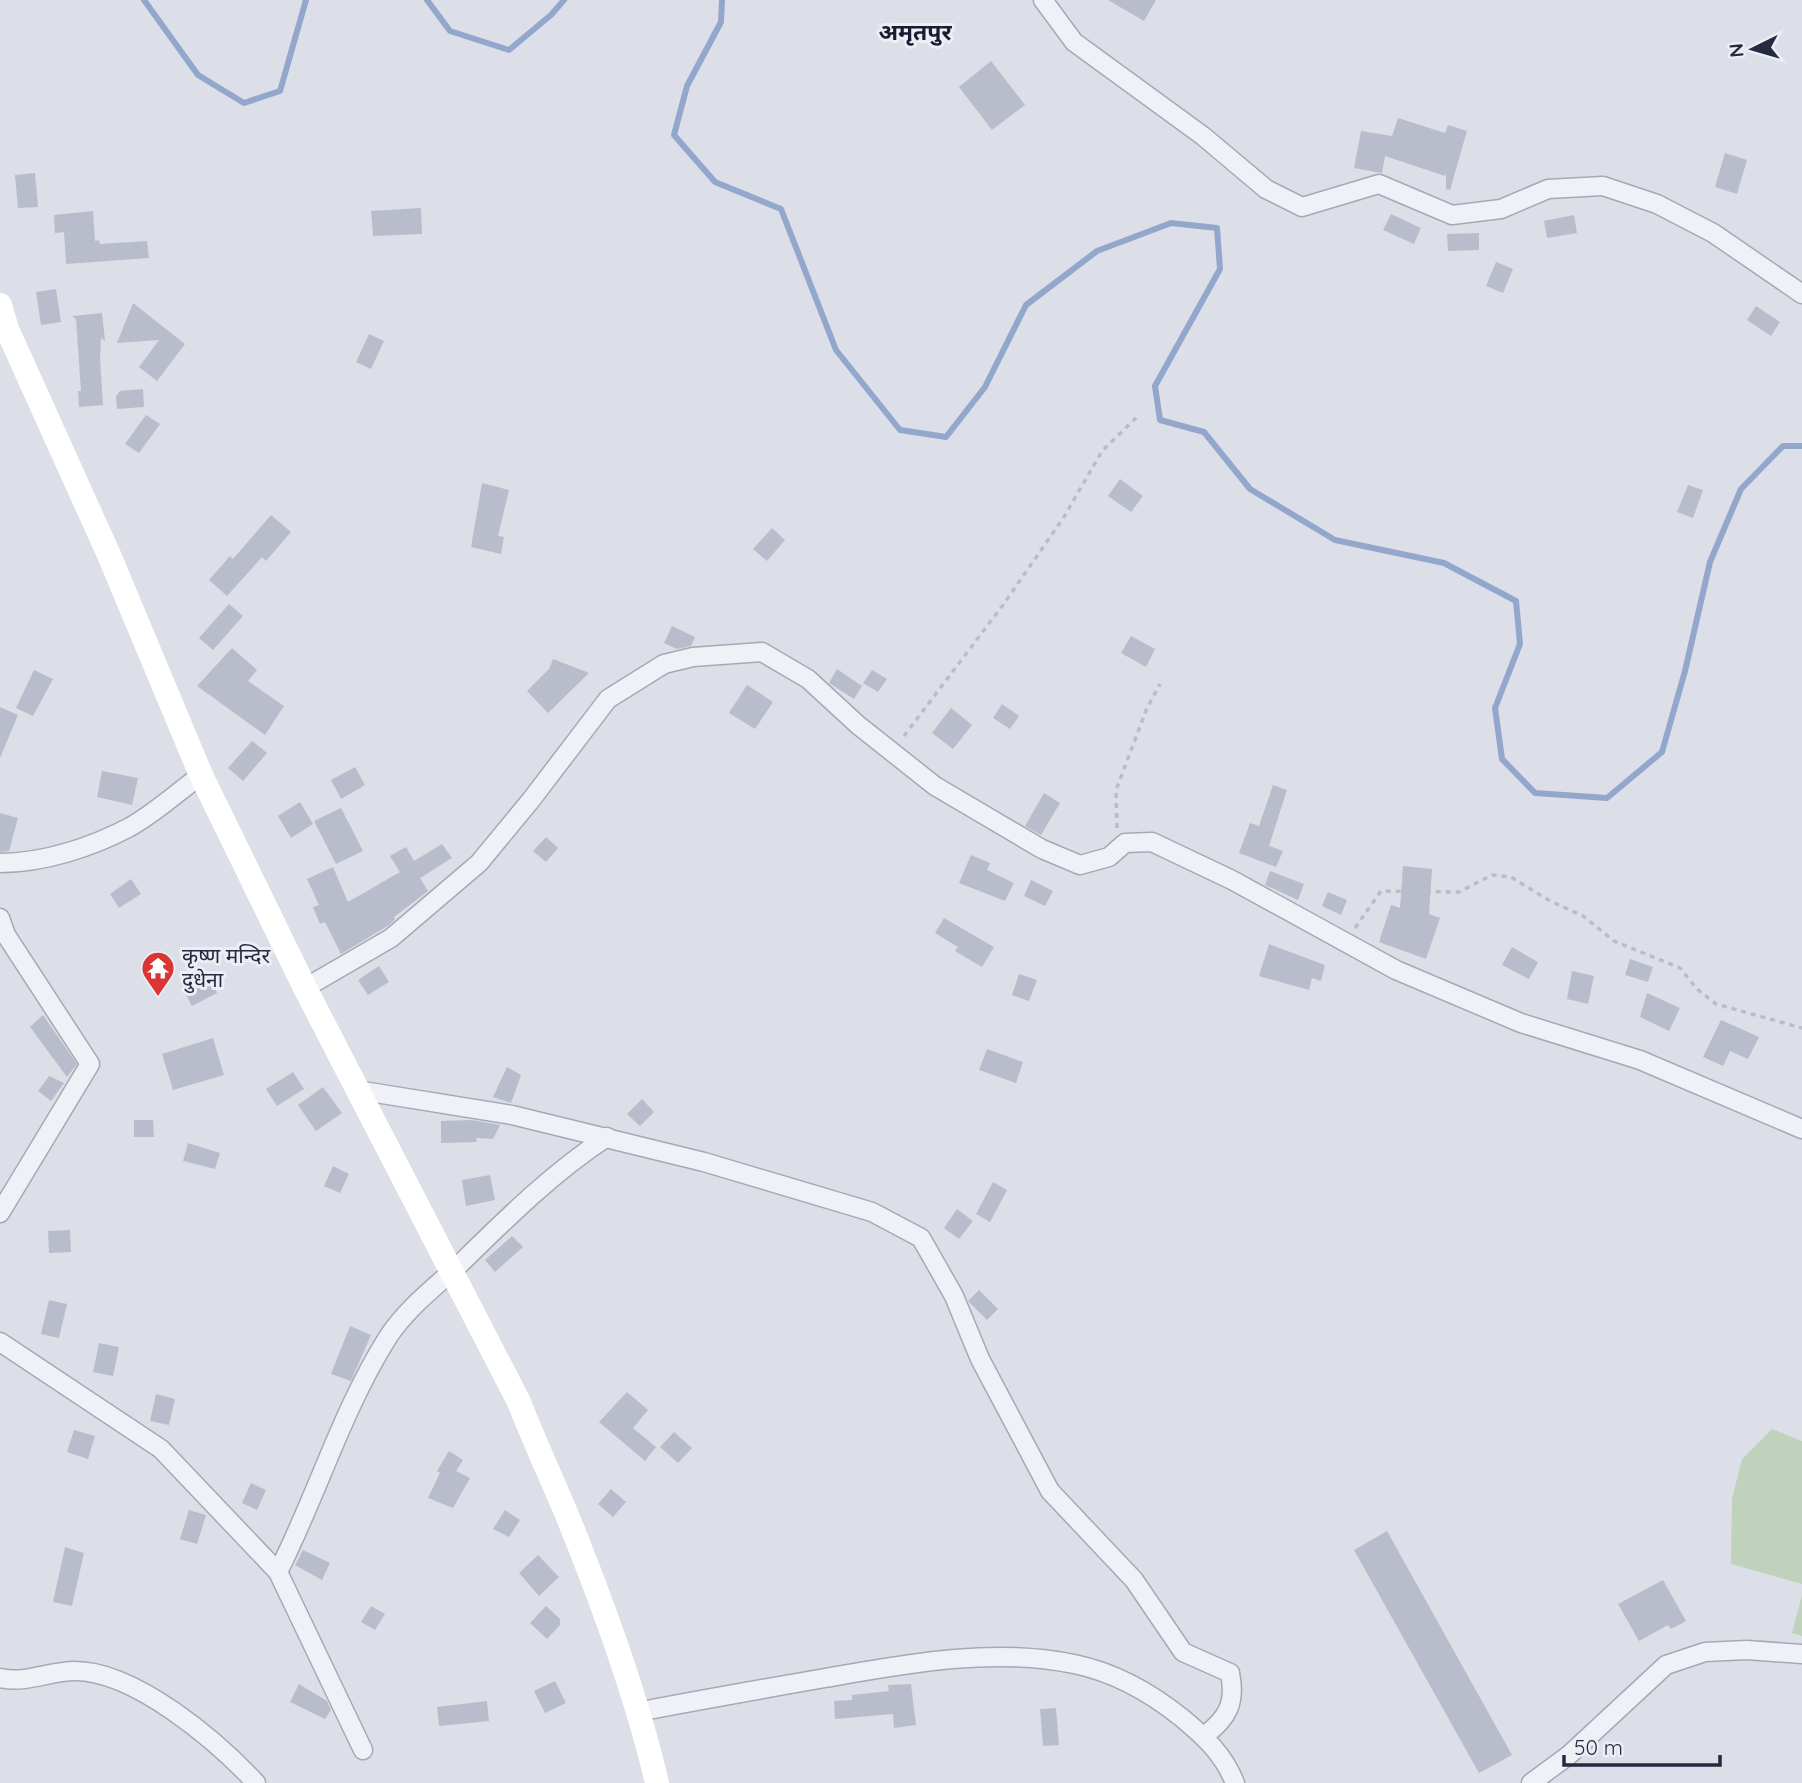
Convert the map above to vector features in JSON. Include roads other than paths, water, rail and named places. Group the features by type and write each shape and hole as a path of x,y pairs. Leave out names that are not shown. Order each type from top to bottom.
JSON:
{"main road":[{"path":"0,305 6,329 109,555 201,775 304,988 519,1402 577,1539 637,1712 657,1783"}],"street":[{"path":"1043,0 1074,42 1203,136 1266,189 1303,207 1379,184 1452,215 1501,209 1548,189 1604,186 1657,204 1713,233 1802,294"},
{"path":"304,988 391,938 433,905 479,863 608,699 664,664 692,657 762,652 807,680 935,786 1042,849 1080,865 1109,857 1125,842 1153,842 1396,970 1580,1044 1640,1060 1802,1129"},
{"path":"0,863 25,863 75,849 131,826 201,775"},
{"path":"0,918 6,936 90,1064 0,1213"},
{"path":"356,1090 512,1115 607,1137 872,1212 921,1238 954,1296 980,1359 1050,1491 1134,1580 1183,1652 1230,1673 1234,1693 1231,1707 1220,1724 1203,1736"},
{"path":"278,1572 304,1521 361,1384 398,1324 415,1303 565,1164 607,1137"},
{"path":"0,1342 161,1449 278,1572 363,1750"},
{"path":"1531,1783 1569,1755 1666,1665 1705,1652 1747,1650 1802,1654"},
{"path":"637,1712 943,1660 1024,1658 1074,1664 1130,1683 1173,1711 1203,1736 1227,1763 1234,1783"},
{"path":"0,1678 41,1679 74,1671 107,1677 151,1699 225,1750 256,1783"}],"waterway":[{"path":"144,0 198,75 244,103 280,91 306,0"},
{"path":"427,0 450,31 509,50 551,15 564,0"},
{"path":"722,0 721,22 687,86 674,135 715,182 781,209 836,350 900,430 946,437 985,387 1026,305 1097,251 1171,223 1217,228 1220,269 1155,386 1160,420 1204,432 1250,489 1335,540 1444,563 1516,601 1520,644 1495,708 1502,759 1535,793 1607,798 1662,752 1685,671 1710,562 1741,489 1783,446 1802,446"}],"place":[{"name":"कृष्ण मन्दिर दुधेना","path":"158,998"}],"district":[{"name":"अमृतपुर","path":"915,32"}]}
